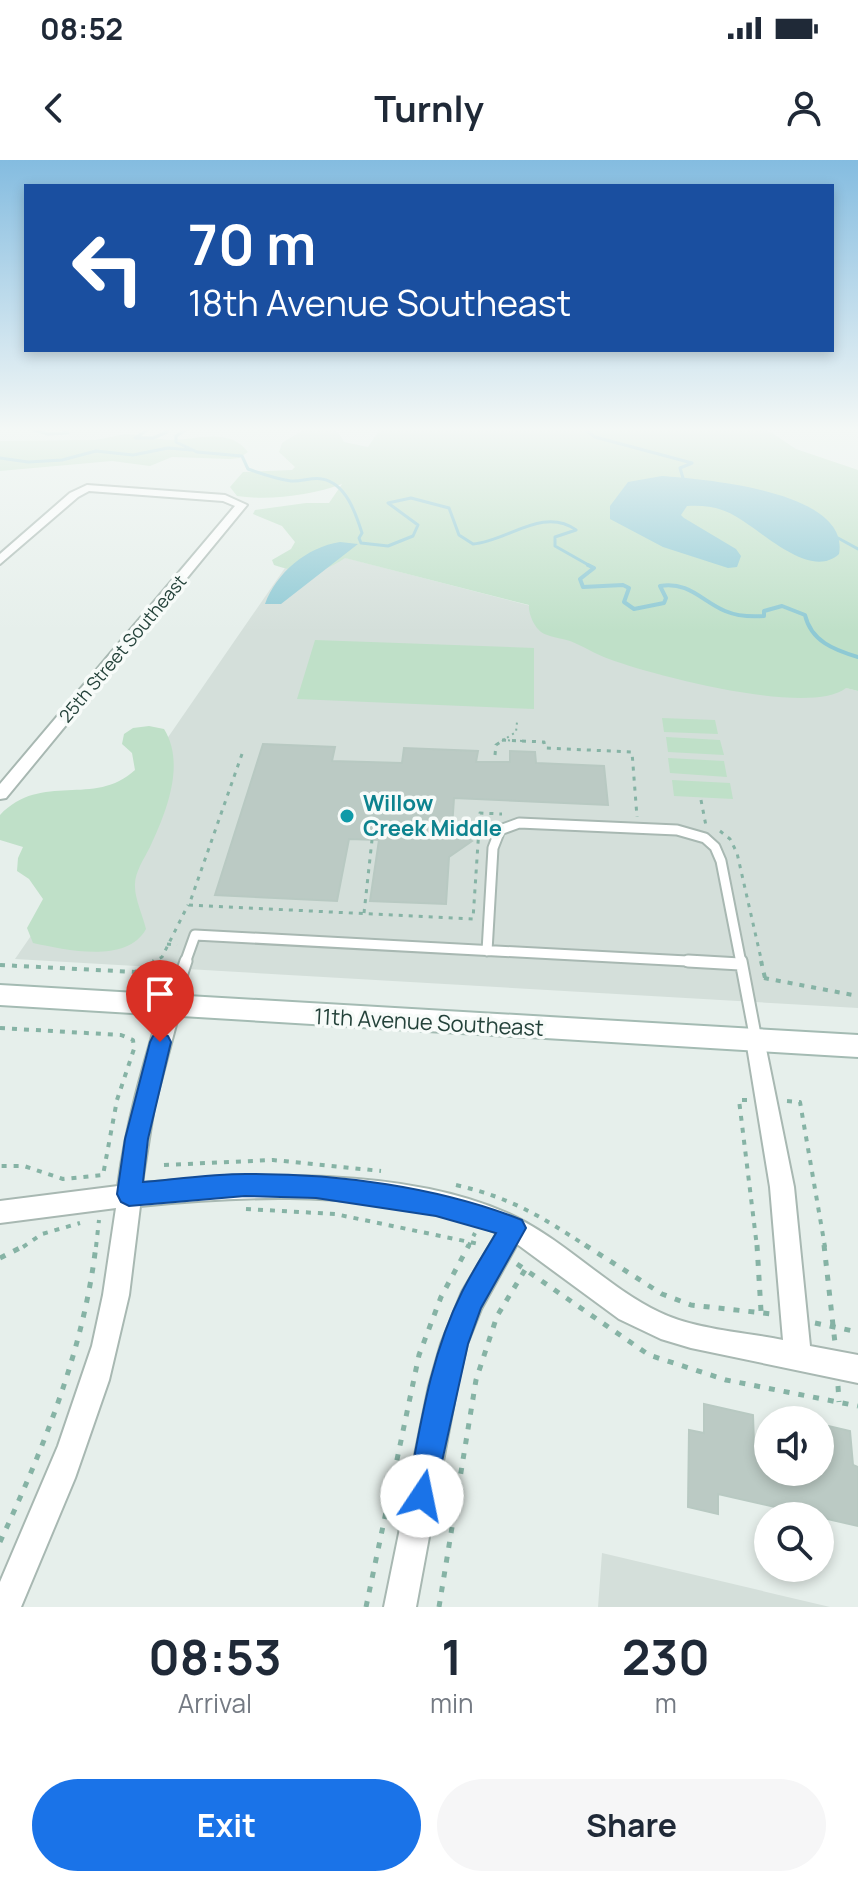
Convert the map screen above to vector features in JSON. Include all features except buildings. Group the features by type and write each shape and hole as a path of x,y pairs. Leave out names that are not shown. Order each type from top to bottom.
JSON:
{"main road":[{"name":"11th Avenue Southeast","path":"0,995 858,1046"}],"street":[{"name":"25th Street Southeast","path":"0,560 72,497"},
{"name":"25th Street Southeast","path":"0,794 238,512 240,502 204,497"},
{"path":"5,1607 66,1465 94,1385 113,1313 146,1093 171,1006"},
{"path":"756,1040 782,1187 798,1356"},
{"path":"0,1212 129,1194 245,1185 316,1187 436,1205 477,1214 513,1228 650,1321 675,1331 858,1369"},
{"path":"400,1607 454,1344 471,1301 513,1228"}],"lane":[{"path":"487,951 493,848 500,830 508,825 519,823 702,834 715,844 721,861 756,1040"},
{"path":"171,1006 195,935 740,964"}],"path":[{"path":"495,755 496,745 516,732 517,722"},
{"path":"502,740 544,742 545,748 632,752 638,820"},
{"path":"0,965 135,972 162,957 189,905 242,754"},
{"path":"701,800 706,826 730,839 737,853 765,978 858,996"},
{"path":"189,905 473,919 480,813"},
{"path":"364,913 372,840"},
{"path":"0,1028 121,1035 133,1040 134,1049 117,1100 103,1175 67,1180 53,1178 23,1164 0,1166"},
{"path":"486,1190 524,1206 662,1294 691,1305 761,1312 757,1240 739,1100 800,1102 818,1189 834,1327 858,1332"},
{"path":"243,1209 335,1214 473,1242 441,1297 419,1355 366,1607"},
{"path":"0,1258 60,1227 99,1220 94,1270 80,1337 45,1438 0,1542"},
{"path":"439,1607 476,1380 497,1316 525,1270"},
{"path":"839,1402 858,1406"}],"shaded area":[{"path":"300,546 858,691 858,1008 15,959"},
{"path":"602,1553 830,1607 598,1607"}],"green space":[{"path":"333,497 858,497 858,691 846,688 827,696 800,698 767,696 693,683 630,666 570,641 544,634 534,623 529,605 345,558 328,568 311,571 274,565 272,560 291,549 295,542 282,526 253,514 255,510 329,503"},
{"path":"315,640 534,648 534,709 297,699"},
{"path":"662,718 715,720 718,734 664,732"},
{"path":"149,726 164,729 173,757 173,773 162,819 135,882 136,897 146,929 137,940 111,951 78,951 33,943 27,928 43,899 29,879 17,871 23,847 0,840 0,815 16,802 33,795 103,787 119,781 135,770 132,753 122,744 124,734 133,728"},
{"path":"666,737 720,740 724,755 668,752"},
{"path":"668,758 724,761 727,777 670,773"},
{"path":"672,780 730,783 733,799 674,796"}],"water":[{"path":"617,497 783,497 822,516 837,533 839,554 827,561 800,557 729,513 712,507 687,506 681,515 684,518 736,549 741,556 737,567 728,568 663,547 610,519 610,506"},
{"path":"340,542 358,544 281,604 265,604 277,582 294,563 316,549"}],"waterway":[{"path":"346,497 362,533 359,538 361,543 388,546 413,536 418,525 388,503 411,498 449,508 459,535 473,544 538,523 563,524 576,530 555,537 555,546 592,567"},
{"path":"838,538 858,549"},
{"path":"588,565 592,567"},
{"path":"592,567 580,579 583,587 623,585 629,588 624,602 634,609 664,603 666,598 660,586 670,585 687,589 725,611 739,615 764,616 764,611 782,606 805,615 812,632 825,643 858,657"}],"place":[{"name":"Willow Creek Middle","path":"347,816"}],"route":[{"path":"160,1042 136,1139 129,1194 267,1184 316,1187 436,1205 477,1214 513,1228 471,1301 454,1344 422,1496"}]}
